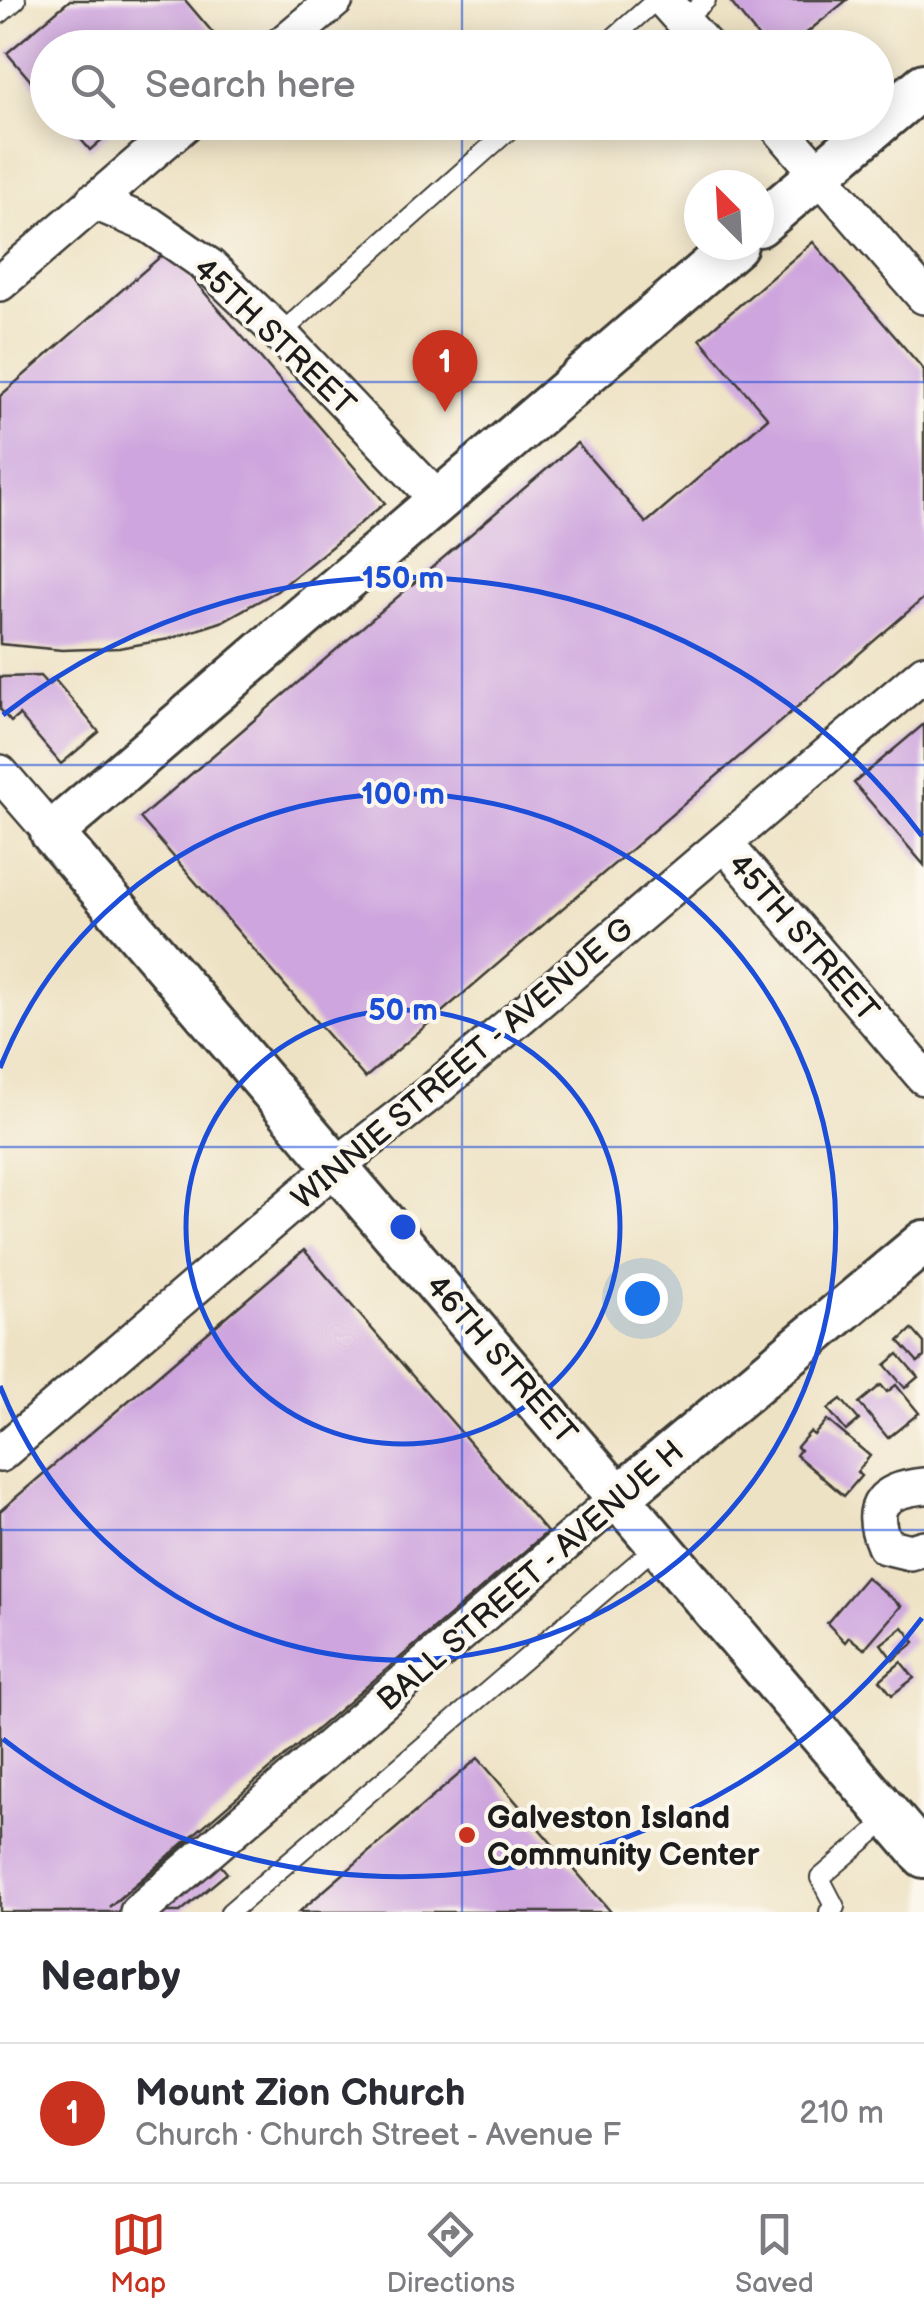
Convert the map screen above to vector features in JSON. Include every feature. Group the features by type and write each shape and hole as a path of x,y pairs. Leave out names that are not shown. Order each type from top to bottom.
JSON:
{"street":[{"path":"299,30 335,0"},
{"path":"677,5 694,30"},
{"path":"894,111 924,86"},
{"path":"0,283 166,140"},
{"path":"790,140 924,296"},
{"path":"774,213 860,140"},
{"name":"45TH STREET","path":"94,200 150,226 209,266 280,334 437,500"},
{"path":"52,833 718,260"},
{"name":"WINNIE STREET - AVENUE G","path":"0,1454 336,1166 434,1090 924,673"},
{"name":"46TH STREET","path":"0,773 924,1856"},
{"name":"45TH STREET","path":"724,843 924,1077"},
{"name":"BALL STREET - AVENUE H","path":"138,1912 620,1497 924,1242"},
{"path":"924,1486 897,1488 882,1502 877,1528 885,1546 910,1552 924,1548"}],"lane":[{"path":"0,14 16,0"},
{"path":"633,30 677,5"},
{"path":"280,334 498,140"},
{"path":"230,1912 659,1544"},
{"path":"835,1910 820,1878 890,1818"}],"building":[{"path":"70,0 185,0 210,30 34,30"},
{"path":"729,0 847,0 810,30 753,30"},
{"path":"30,34 30,80 7,53"},
{"path":"81,140 101,140 90,150"},
{"path":"813,242 924,370 924,598 365,1078 140,818 577,443 646,523 768,418 700,339"},
{"path":"168,250 385,503 277,591 221,622 169,639 119,648 62,650 0,644 0,396"},
{"path":"40,676 48,685 55,680 99,732 61,764 19,715 11,722 0,709 0,677"},
{"path":"924,724 924,865 854,783"},
{"path":"304,1250 547,1532 109,1907 196,1836 227,1873 180,1912 0,1912 0,1511"},
{"path":"912,1329 924,1343 924,1357 918,1362 899,1341"},
{"path":"898,1354 918,1377 905,1388 885,1365"},
{"path":"881,1385 887,1392 896,1385 919,1413 888,1438 859,1403"},
{"path":"841,1399 859,1420 846,1431 828,1409"},
{"path":"827,1420 870,1456 857,1472 861,1476 844,1496 796,1455 800,1450 797,1447 810,1432 814,1435"},
{"path":"866,1577 901,1606 864,1649 849,1637 845,1642 827,1623"},
{"path":"903,1627 915,1642 893,1660 881,1644"},
{"path":"901,1662 914,1678 892,1695 880,1680"},
{"name":"Galveston Island Community Center","path":"478,1758 611,1912 299,1912"}],"place":[{"name":"Mount Zion Church","path":"445,412"},
{"name":"Galveston Island Community Center","path":"467,1835"}]}
